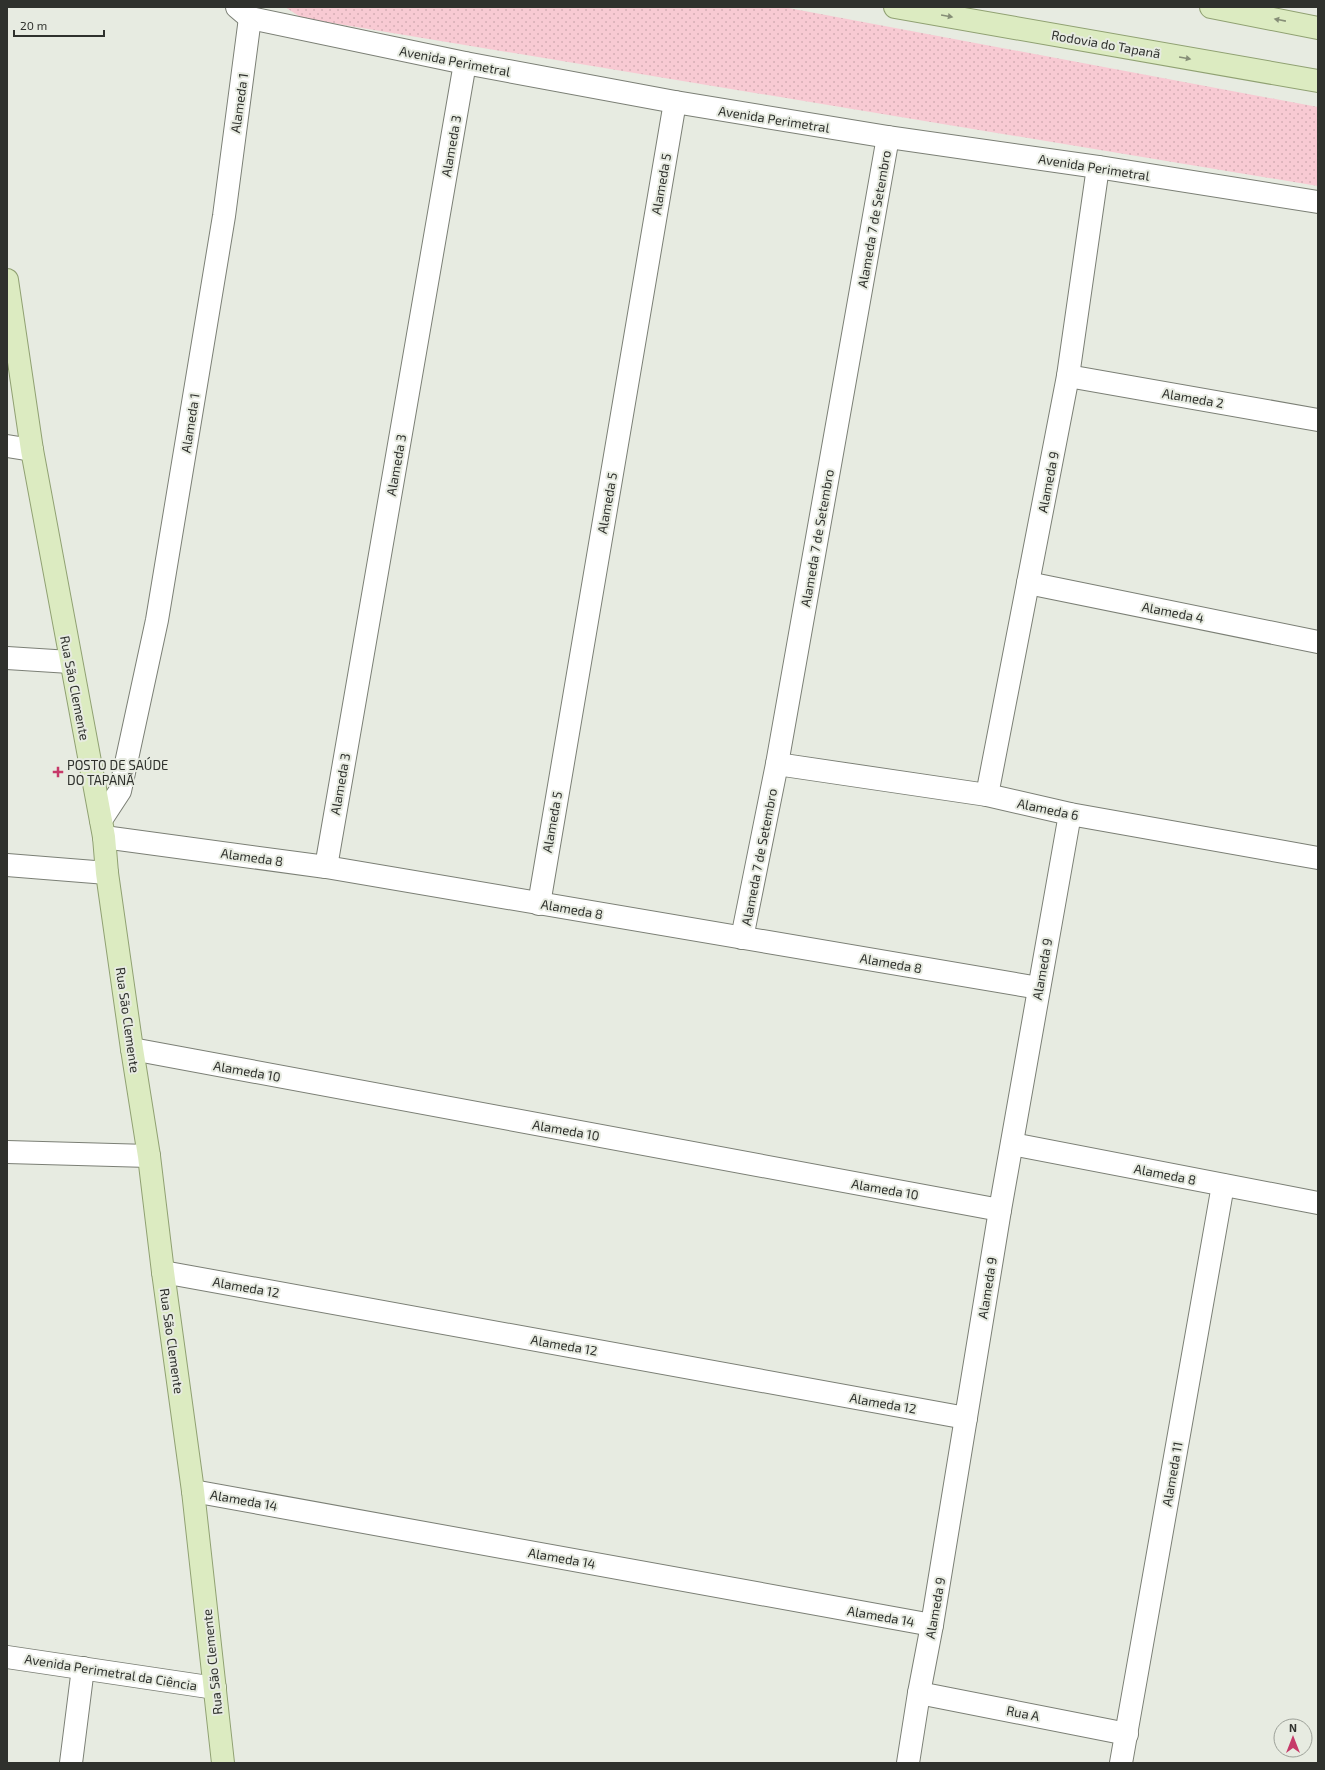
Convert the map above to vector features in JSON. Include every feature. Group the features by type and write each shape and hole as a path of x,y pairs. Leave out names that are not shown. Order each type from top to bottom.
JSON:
{"main road":[{"name":"Rodovia do Tapanã","path":"895,7 1318,81"},
{"path":"1211,7 1318,28"},
{"name":"Rua São Clemente","path":"7,280 32,450 102,829 132,1049 149,1156 163,1272 193,1491 223,1763"}],"street":[{"name":"Avenida Perimetral","path":"243,13 465,64 675,102 888,137 1098,167 1318,202"},
{"name":"Alameda 1","path":"102,829 120,791 157,620 224,216 243,13"},
{"name":"Alameda 3","path":"326,867 465,64"},
{"name":"Alameda 5","path":"539,904 675,102"},
{"name":"Alameda 7 de Setembro","path":"742,938 777,764 888,137"},
{"name":"Alameda 9","path":"987,795 1068,376 1098,167"},
{"name":"Alameda 2","path":"1068,376 1318,420"},
{"path":"7,446 32,450"},
{"name":"Alameda 4","path":"1028,583 1318,642"},
{"path":"7,658 70,662"},
{"name":"Alameda 6","path":"777,764 987,795 1070,814 1318,858"},
{"name":"Alameda 9","path":"908,1763 1000,1210 1070,814"},
{"name":"Alameda 8","path":"102,829 1039,988"},
{"path":"7,865 107,873"},
{"name":"Alameda 10","path":"132,1049 1000,1210"},
{"name":"Alameda 8","path":"1012,1144 1318,1203"},
{"path":"7,1152 149,1156"},
{"name":"Alameda 11","path":"1121,1763 1222,1185"},
{"name":"Alameda 12","path":"163,1272 966,1418"},
{"name":"Alameda 14","path":"193,1491 932,1625"},
{"name":"Avenida Perimetral da Ciência","path":"7,1657 215,1688"},
{"path":"71,1763 83,1668"},
{"name":"Rua A","path":"919,1693 1127,1734"}],"shaded area":[{"path":"285,7 783,7 1318,107 1318,186 302,18"}],"place":[{"name":"POSTO DE SAÚDE DO TAPANÃ","path":"58,772"}]}
